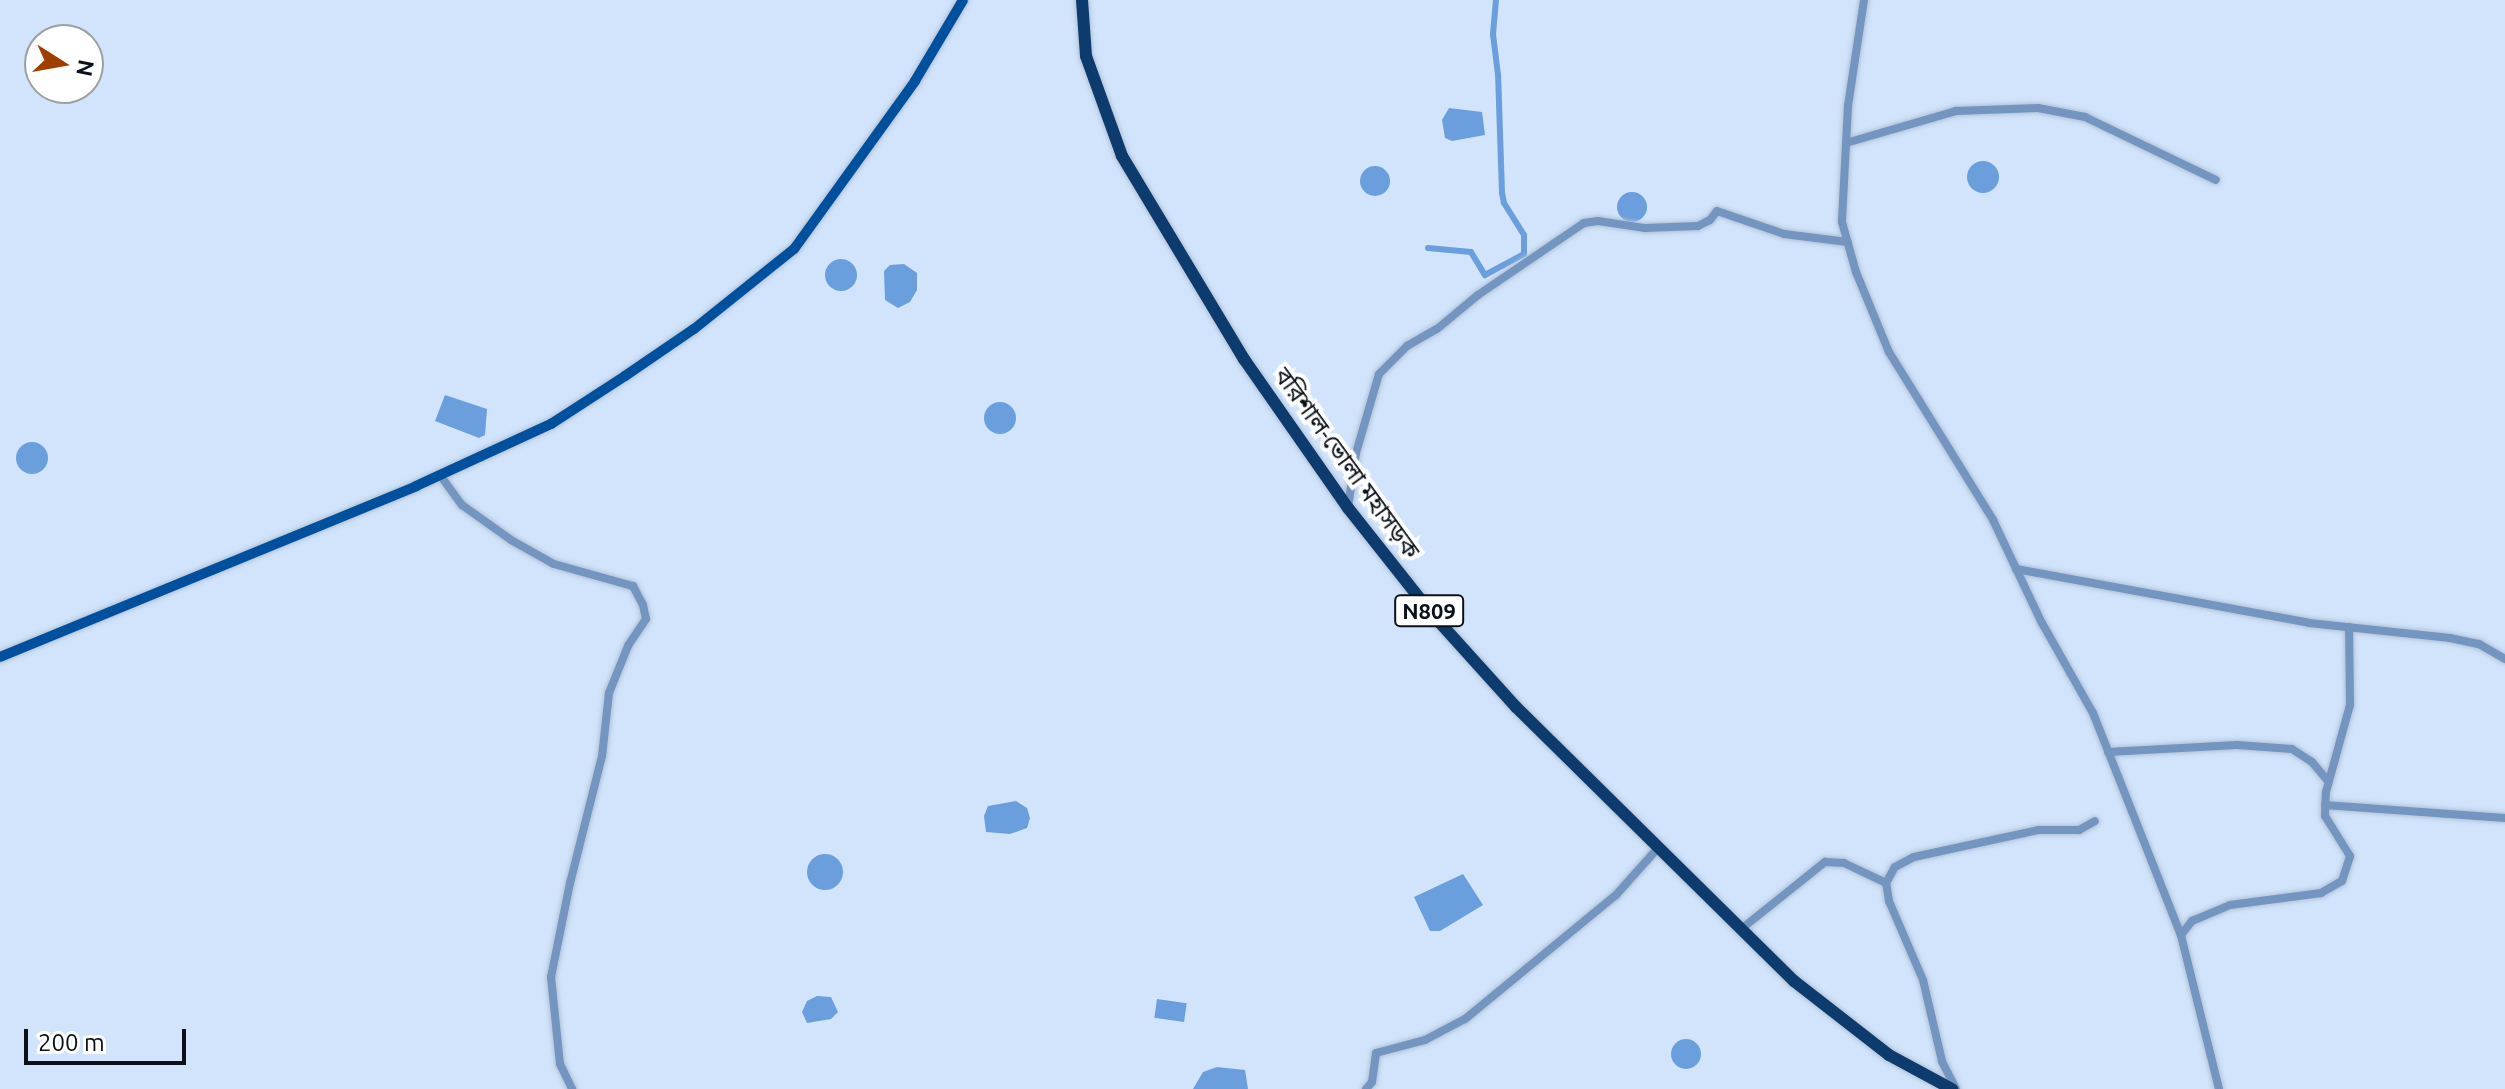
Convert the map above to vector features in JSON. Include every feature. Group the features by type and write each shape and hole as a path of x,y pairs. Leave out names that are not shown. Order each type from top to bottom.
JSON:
{"highway":[{"name":"বরিশাল-ভোলা মহাসড়ক","path":"1082,0 1086,56 1122,156 1244,359 1348,508 1432,614 1516,707 1794,981 1889,1055 1954,1089"}],"main road":[{"path":"0,657 440,475 526,436 574,409 694,329 794,249 915,81 963,0"}],"street":[{"path":"1864,0 1848,106 1842,222 1856,272 1889,352 1993,520 2042,623 2093,713 2181,935 2219,1089"},
{"path":"1846,143 1956,111 2038,108 2085,117 2216,180"},
{"path":"1348,508 1356,453 1379,374 1407,346 1437,329 1478,295 1584,223 1598,221 1645,228 1698,226 1710,220 1717,211 1784,234 1848,242"},
{"path":"440,475 462,505 511,540 554,564 633,586 643,605 646,619 628,646 609,693 602,756 551,977 560,1064 572,1089"},
{"path":"2016,569 2309,623 2450,638 2479,644 2505,659"},
{"path":"2181,935 2192,921 2230,905 2321,893 2342,881 2350,856 2325,816 2325,805 2328,781 2350,705 2349,627"},
{"path":"2108,752 2237,745 2292,749 2312,762 2328,781"},
{"path":"2325,805 2505,818"},
{"path":"1954,1089 1942,1061 1923,980 1889,901 1886,883 1895,867 1914,857 2039,830 2079,830 2095,821"},
{"path":"1366,1089 1372,1082 1376,1053 1425,1040 1465,1019 1616,895 1657,849"},
{"path":"1740,931 1825,862 1844,863 1886,883"}],"water":[{"path":"1449,108 1482,112 1485,135 1452,141 1445,138 1442,120"},
{"path":"1983,161 1995,165 1999,177 1995,189 1983,193 1971,189 1967,177 1971,165"},
{"path":"1375,166 1386,170 1390,181 1386,192 1375,196 1364,192 1360,181 1364,170"},
{"path":"1632,192 1638,193 1646,201 1646,213 1638,221 1632,222 1626,221 1618,213 1617,207 1618,201 1626,193"},
{"path":"841,259 852,264 857,275 852,286 841,291 830,286 825,275 830,264"},
{"path":"904,264 917,273 917,290 910,302 898,308 885,300 884,271 890,265"},
{"path":"445,395 487,409 485,435 479,438 435,421"},
{"path":"1000,402 1011,407 1016,418 1011,429 1000,434 989,429 984,418 989,407"},
{"path":"32,442 43,447 48,458 43,469 32,474 21,469 16,458 21,447"},
{"path":"1016,801 1027,808 1030,818 1027,828 1010,834 986,832 984,816 988,806"},
{"path":"825,854 837,860 843,872 837,884 825,890 813,884 807,872 813,860"},
{"path":"1463,874 1483,905 1440,931 1430,931 1414,897"},
{"path":"817,996 831,997 838,1012 831,1019 807,1023 802,1012 807,1001"},
{"path":"1157,999 1187,1003 1184,1022 1154,1018"},
{"path":"1686,1039 1696,1044 1701,1054 1696,1064 1686,1069 1676,1064 1671,1054 1676,1044"},
{"path":"1217,1067 1245,1070 1248,1089 1193,1089 1203,1072"}],"waterway":[{"path":"1428,248 1471,252 1485,275 1524,254 1524,235 1504,203 1502,193 1498,75 1493,34 1496,0"}]}
